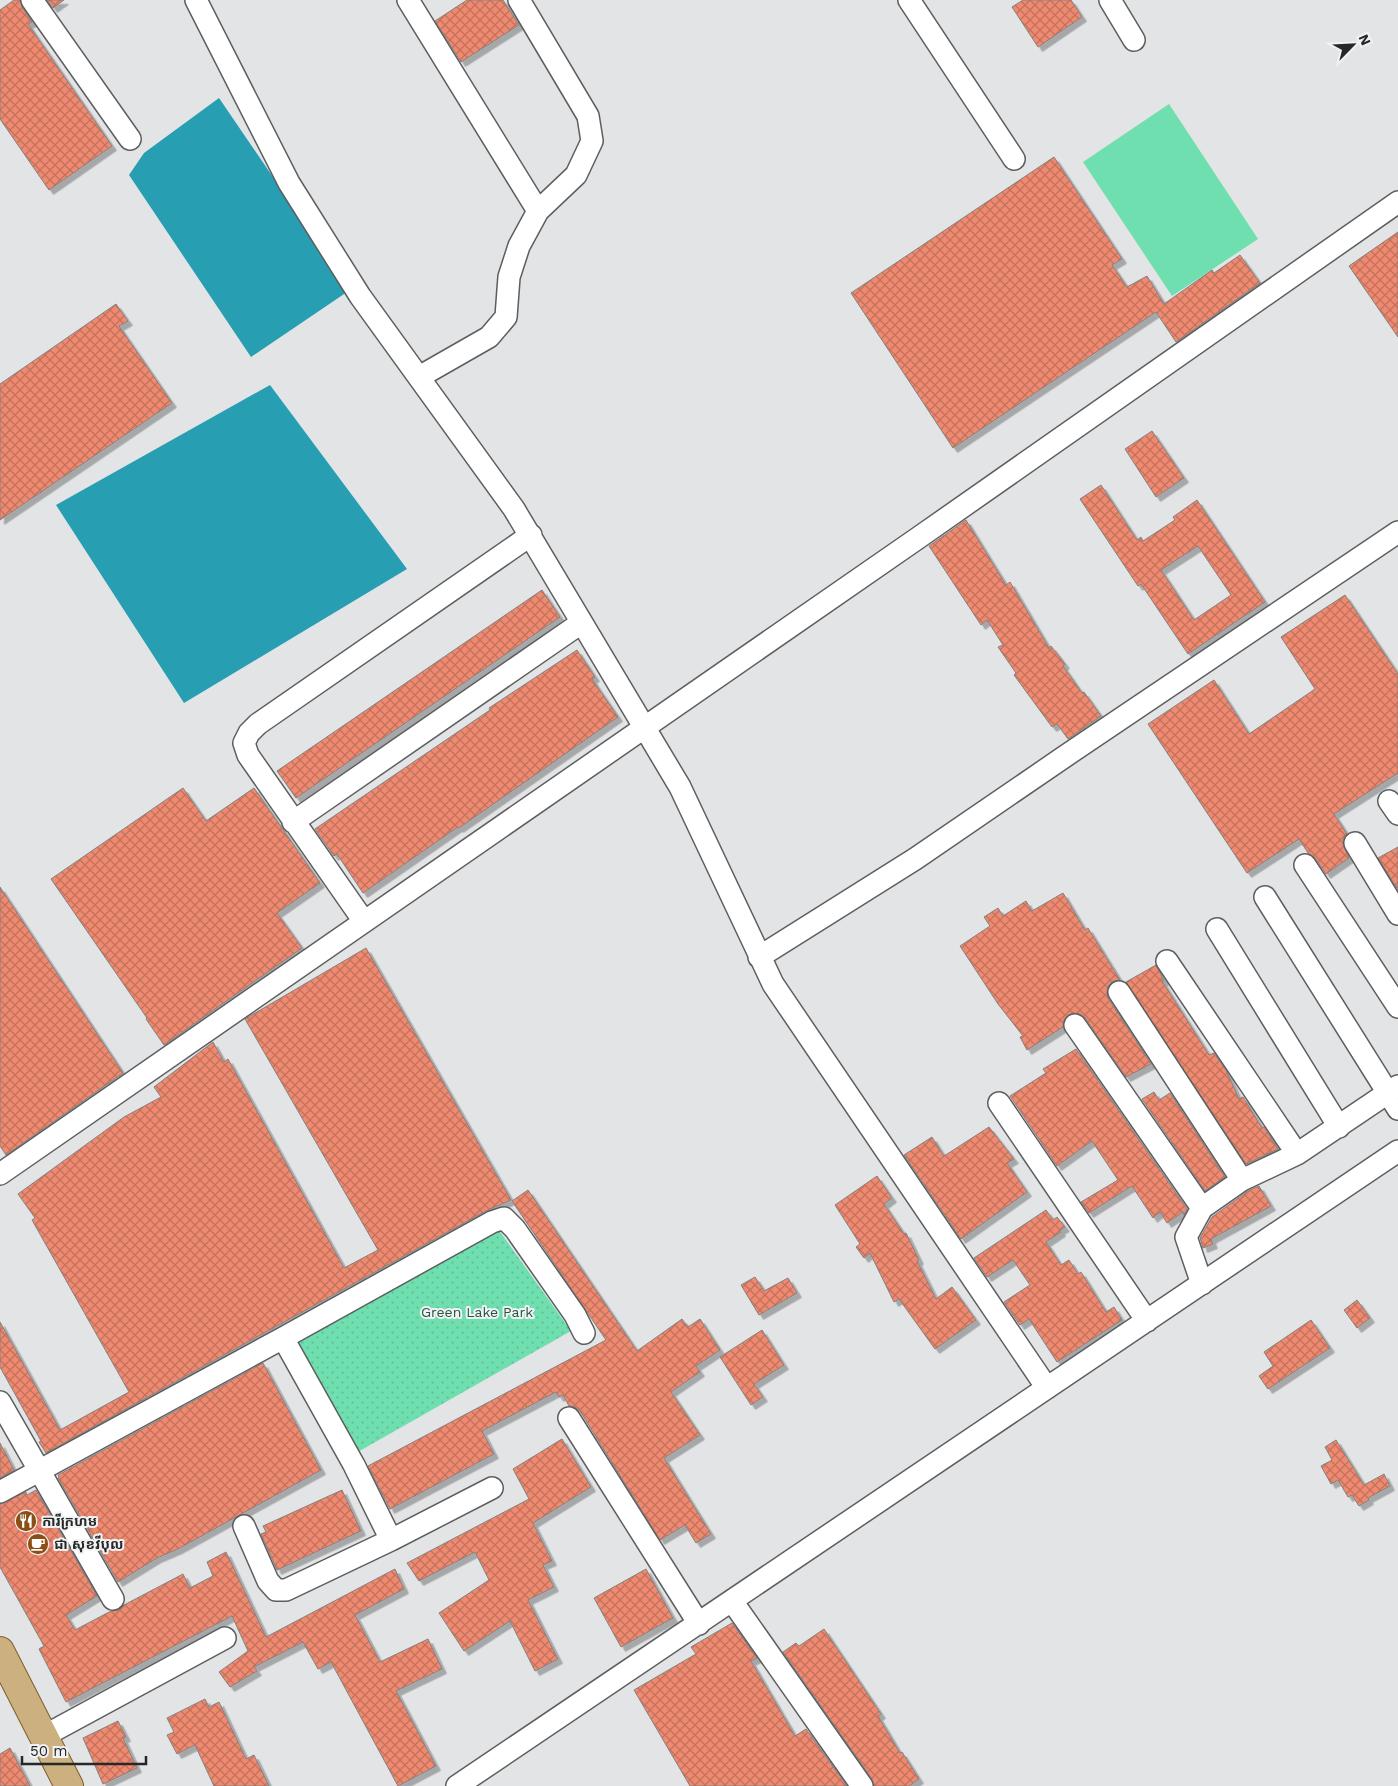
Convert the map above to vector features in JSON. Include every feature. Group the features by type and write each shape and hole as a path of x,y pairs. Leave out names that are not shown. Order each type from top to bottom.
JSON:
{"main road":[{"path":"0,1651 69,1786"}],"street":[{"path":"32,0 130,139"},
{"path":"196,0 289,183 360,296 531,535 581,623 680,787 773,984 1047,1388"},
{"path":"408,0 538,211"},
{"path":"419,377 489,337 506,317 510,277 519,246 538,211 576,175 592,141 588,116 519,0"},
{"path":"908,0 1014,159"},
{"path":"1110,0 1134,40"},
{"path":"0,1174 1398,202"},
{"path":"363,920 293,822 248,755 244,743 249,732 258,724 531,535"},
{"path":"759,957 915,859 1064,757 1396,537"},
{"path":"293,822 581,623"},
{"path":"1355,843 1398,914"},
{"path":"1305,865 1398,1007"},
{"path":"1202,1284 1186,1236 1202,1208 1242,1180 1296,1154 1339,1127 1395,1096 1265,897"},
{"path":"1218,929 1339,1127"},
{"path":"1167,961 1296,1154"},
{"path":"1119,992 1242,1180"},
{"path":"1075,1025 1202,1208"},
{"path":"999,1103 1147,1321"},
{"path":"457,1786 1398,1151"},
{"path":"0,1492 284,1338 492,1222 504,1218 515,1229 575,1315 584,1333"},
{"path":"284,1338 354,1465 391,1540"},
{"path":"0,1402 112,1600"},
{"path":"569,1418 699,1624"},
{"path":"244,1526 268,1582 276,1590 286,1590 391,1540 492,1488"},
{"path":"732,1601 862,1786"},
{"path":"44,1736 225,1638"}],"green space":[{"path":"1169,104 1258,239 1172,296 1083,162"},
{"name":"Green Lake Park","path":"498,1229 571,1331 356,1453 297,1343"}],"water":[{"path":"219,98 350,290 251,357 129,175 144,153"},
{"path":"270,385 407,569 184,703 56,505"}],"building":[{"path":"14,0 20,0 22,7 32,22 28,24 112,146 49,190 0,119 0,10"},
{"path":"47,0 64,0 53,8"},
{"path":"467,0 503,0 519,25 461,62 435,21"},
{"path":"1023,0 1071,0 1082,17 1038,47 1012,7"},
{"path":"1054,157 1122,259 1112,265 1127,287 1147,276 1164,304 1212,270 1214,273 1240,255 1260,283 1176,342 1156,312 953,448 851,293"},
{"path":"1398,232 1398,337 1349,266"},
{"path":"116,304 128,321 119,326 172,403 0,520 0,384"},
{"path":"1152,431 1184,478 1156,497 1125,449"},
{"path":"1101,485 1137,540 1141,537 1143,541 1175,520 1173,517 1197,500 1265,602 1188,654 1141,584 1138,586 1080,499","holes":["1198,546 1231,595 1194,620 1161,570"]},
{"path":"966,520 1006,585 1010,582 1049,648 1051,646 1065,664 1063,666 1101,716 1068,739 1057,724 1052,727 1014,675 1016,673 998,647 1003,645 987,620 981,625 929,546"},
{"path":"542,590 560,617 296,798 277,771"},
{"path":"1345,595 1398,674 1398,773 1334,814 1347,834 1344,837 1343,844 1349,858 1326,874 1299,839 1247,873 1148,724 1214,680 1249,734 1315,689 1281,637"},
{"path":"577,650 595,677 592,679 618,717 363,893 337,854 334,856 315,829 490,710 489,708"},
{"path":"183,788 206,821 254,788 320,883 277,913 302,948 164,1045 51,879"},
{"path":"1398,847 1398,890 1378,858"},
{"path":"0,887 123,1073 6,1155 0,1146"},
{"path":"1063,893 1085,930 1088,928 1120,980 1113,981 1108,986 1108,998 1151,1064 1126,1077 1085,1018 1080,1014 1073,1013 1068,1015 1064,1020 1063,1027 1027,1050 1020,1037 1023,1036 998,1004 960,946 990,926 984,917 998,908 1003,916 1026,901 1032,911"},
{"path":"366,948 511,1200 486,1211 46,1453 0,1367 0,1322 60,1430 129,1392 32,1220 35,1218 18,1194 124,1117 161,1097 154,1087 213,1042 224,1062 228,1059 344,1268 378,1250 245,1019"},
{"path":"1156,965 1164,981 1162,981 1209,1055 1214,1053 1226,1070 1239,1099 1243,1097 1262,1128 1264,1127 1278,1149 1246,1164 1126,982"},
{"path":"1076,1049 1187,1209 1184,1215 1183,1212 1167,1223 1160,1212 1153,1218 1132,1186 1089,1213 1081,1202 1118,1180 1092,1141 1057,1166 1010,1096 1046,1073 1043,1069"},
{"path":"1154,1092 1159,1100 1170,1093 1225,1177 1205,1191 1142,1099"},
{"path":"989,1127 1014,1159 1007,1163 1027,1192 961,1239 904,1155 932,1137 944,1156"},
{"path":"877,1176 892,1198 884,1204 904,1234 906,1233 919,1260 917,1261 936,1299 952,1287 976,1320 935,1349 899,1299 894,1302 870,1253 864,1258 856,1247 860,1244 835,1205"},
{"path":"1259,1186 1271,1206 1211,1239 1213,1244 1203,1248 1200,1238 1212,1217 1248,1191"},
{"path":"528,1190 637,1351 682,1319 688,1327 700,1319 720,1350 696,1366 700,1372 671,1392 700,1435 664,1458 711,1534 696,1543 685,1525 660,1540 580,1411 575,1407 569,1406 563,1395 559,1397 556,1392 482,1431 494,1454 390,1509 368,1466 606,1340 512,1201"},
{"path":"1046,1210 1053,1220 1057,1217 1065,1227 1046,1242 1061,1265 1069,1260 1078,1274 1081,1272 1106,1312 1114,1307 1122,1320 1057,1362 1029,1319 1020,1325 1004,1302 1030,1285 1013,1260 987,1277 974,1258"},
{"path":"755,1277 764,1291 788,1278 797,1293 759,1315 741,1285"},
{"path":"1357,1300 1370,1318 1357,1328 1344,1310"},
{"path":"1311,1320 1330,1348 1268,1389 1259,1376 1273,1366 1264,1352"},
{"path":"762,1330 784,1365 754,1384 763,1397 751,1405 720,1357"},
{"path":"263,1363 321,1470 178,1549 157,1558 118,1582 58,1475"},
{"path":"562,1439 591,1487 533,1523 552,1561 543,1565 554,1587 528,1600 558,1659 535,1671 510,1621 464,1651 439,1613 489,1580 475,1552 419,1581 407,1563 529,1499 513,1469"},
{"path":"1336,1440 1364,1485 1384,1474 1390,1486 1368,1498 1369,1500 1359,1506 1352,1495 1348,1497 1338,1480 1331,1484 1321,1466 1332,1460 1325,1447"},
{"path":"0,1443 14,1470 0,1478"},
{"path":"36,1490 97,1596 66,1615 75,1630 111,1611 119,1610 124,1605 183,1574 190,1588 213,1576 207,1562 226,1552 266,1637 395,1569 404,1589 355,1615 380,1662 428,1639 442,1669 396,1691 436,1766 398,1786 331,1662 318,1669 303,1642 254,1667 257,1671 230,1687 219,1672 248,1651 232,1616 66,1702 39,1649 44,1646 0,1567 0,1504 26,1492 27,1495"},
{"path":"342,1490 361,1531 277,1570 261,1534 266,1532 263,1526"},
{"path":"646,1569 673,1618 621,1647 594,1598"},
{"path":"732,1623 757,1658 751,1661 795,1736 806,1729 847,1786 690,1786 634,1690 696,1654 691,1647"},
{"path":"824,1629 881,1714 878,1716 900,1753 902,1752 919,1779 909,1786 874,1786 872,1779 783,1652 796,1643 799,1646"},
{"path":"205,1699 209,1707 219,1702 246,1759 254,1755 269,1786 214,1786 195,1745 177,1754 167,1735 174,1732 167,1718"},
{"path":"118,1721 126,1737 123,1738 137,1768 103,1784 83,1738"},
{"path":"10,1748 30,1786 0,1786 0,1754"}],"place":[{"name":"ការីក្រហម","path":"26,1521"},
{"name":"ជា សុខវីបុល","path":"38,1544"}]}
